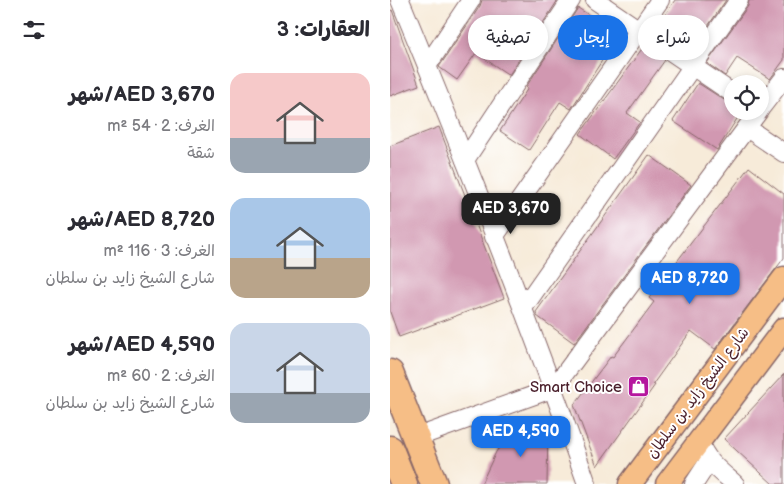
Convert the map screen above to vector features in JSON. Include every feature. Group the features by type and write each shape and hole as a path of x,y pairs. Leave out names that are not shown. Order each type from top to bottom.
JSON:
{"highway":[{"path":"390,373 434,484"},
{"path":"390,449 404,484"}],"main road":[{"name":"شارع الشيخ زايد بن سلطان","path":"630,484 784,278"},
{"name":"شارع الشيخ زايد بن سلطان","path":"667,484 784,329"}],"street":[{"path":"400,0 523,308 588,484"},
{"path":"427,66 471,0"},
{"path":"464,160 571,0"},
{"path":"595,0 638,29"},
{"path":"650,15 660,0"},
{"path":"523,308 739,0"},
{"path":"494,237 638,31"},
{"path":"683,60 724,88"},
{"path":"769,97 784,78"},
{"path":"415,438 554,388 752,120"},
{"path":"747,128 784,153"},
{"path":"699,441 702,452 709,462 735,484"},
{"path":"694,484 709,462"}],"building":[{"path":"482,0 558,0 548,15 474,15"},
{"path":"675,0 726,0 709,25 709,15 665,15"},
{"path":"749,0 784,0 784,60 770,79 769,75 764,75 737,58 724,75 707,63 748,6"},
{"path":"578,8 589,15 573,15"},
{"path":"392,10 419,85 390,96 390,11"},
{"path":"468,24 468,60 471,60 457,80 439,67"},
{"path":"558,38 558,60 602,60 571,109 560,102 529,150 500,131 544,60 548,60 548,54"},
{"path":"638,54 638,60 665,60 627,113 640,122 613,159 580,134"},
{"path":"486,60 519,60 509,75"},
{"path":"698,83 724,100 724,120 736,120 717,150 673,121"},
{"path":"439,127 504,298 399,337 390,312 390,146"},
{"path":"649,155 691,185 574,343 537,316 536,312"},
{"path":"749,167 784,194 784,258 715,349 691,331 597,466 574,405 654,302 649,298"},
{"path":"784,374 784,484 773,484 724,439"},
{"path":"517,422 548,429 547,484 481,484 496,452"}],"place":[{"name":"Smart Choice","path":"638,387"}]}
